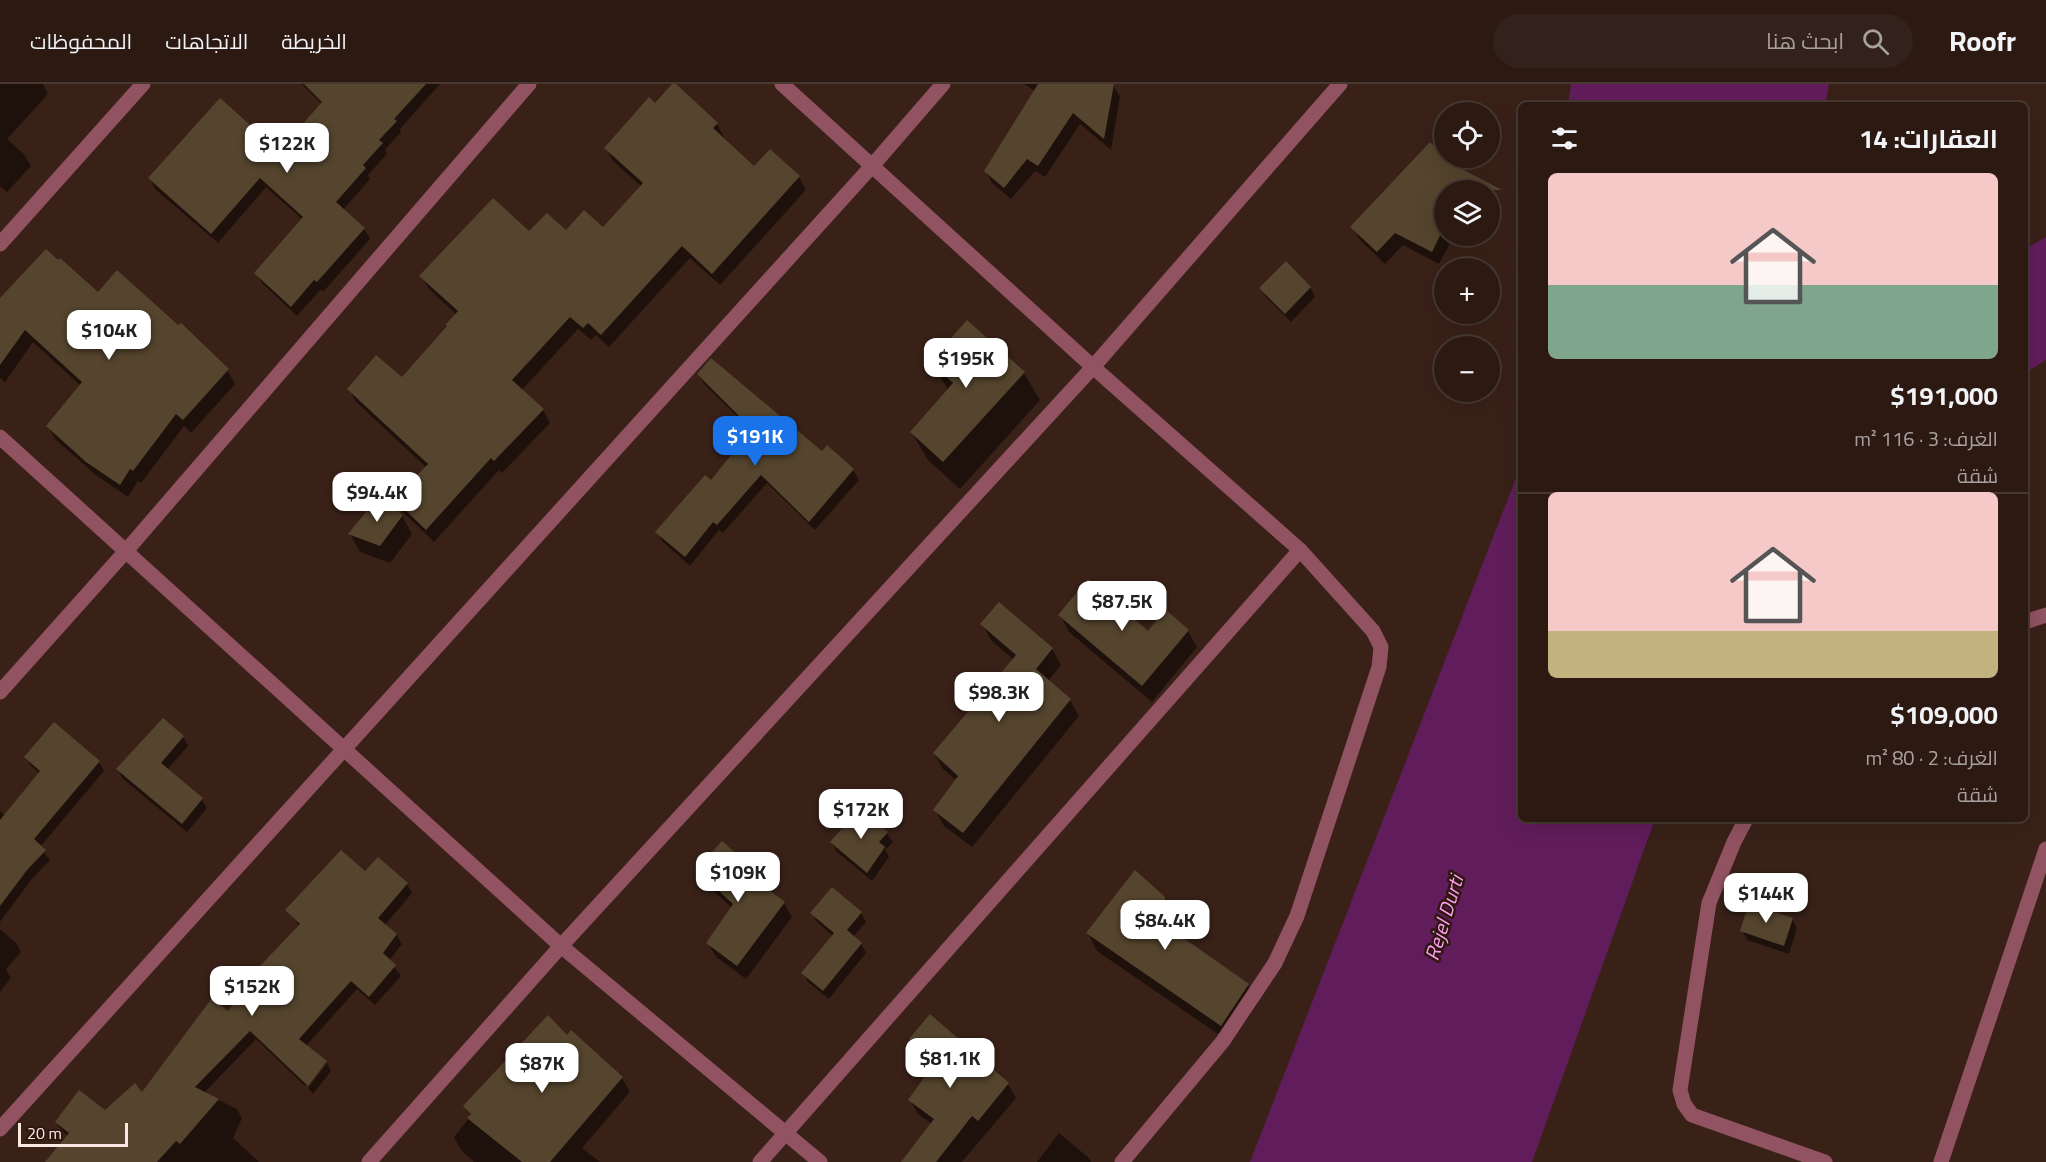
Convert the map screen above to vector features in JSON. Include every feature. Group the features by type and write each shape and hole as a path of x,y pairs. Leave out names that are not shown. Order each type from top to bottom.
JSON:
{"street":[{"path":"0,244 142,84"},
{"path":"0,692 126,551 529,84"},
{"path":"782,84 1093,368 1300,550 1373,631 1381,647 1379,667 1297,916 1275,963 1222,1041 1122,1162"},
{"path":"0,1129 872,166 943,84"},
{"path":"369,1162 561,946 1093,368 1340,84"},
{"path":"0,437 561,946 820,1162"},
{"path":"760,1162 1300,550"},
{"path":"2028,621 2046,615"},
{"path":"1744,822 1709,903 1680,1090 1684,1104 1692,1114 1826,1162"},
{"path":"1941,1162 2046,849"}],"water":[{"path":"1571,84 1829,84 1826,102 1568,102"},
{"path":"2046,237 2046,360 2028,371 2028,247"},
{"name":"Rejel Durti","path":"1518,464 1518,822 1654,822 1532,1162 1250,1162 1516,478"}],"building":[{"path":"304,84 426,84 394,119 397,121 379,140 383,143 363,165 366,168 336,202 365,228 317,282 314,280 291,307 254,273 303,217 260,178 211,234 148,178 220,98 279,151 322,102"},
{"path":"672,84 676,84 718,123 713,128 754,166 770,149 800,176 712,274 682,246 601,335 588,323 583,328 570,317 512,380 544,409 494,461 491,458 426,530 394,499 428,464 347,389 376,355 402,377 447,326 446,324 458,311 419,276 493,198 529,231 547,213 566,230 584,210 603,227 643,183 604,148 649,97 655,103"},
{"path":"1038,84 1114,84 1104,139 1073,113 1038,166 1027,159 1004,188 984,171"},
{"path":"1430,142 1434,146 1434,168 1460,168 1483,180 1434,180 1435,246 1432,252 1395,233 1377,252 1350,227"},
{"path":"46,249 58,260 60,258 98,292 117,270 178,325 181,323 229,369 183,420 176,414 133,471 130,469 120,485 86,462 46,426 82,382 25,330 0,365 0,298"},
{"path":"1286,261 1311,287 1285,314 1259,288"},
{"path":"967,320 1025,372 943,462 910,432 953,383 930,362"},
{"path":"711,358 822,451 827,445 854,469 809,522 761,475 717,525 713,522 685,557 655,532 705,475 711,480 752,429 697,374"},
{"path":"379,496 403,515 380,546 348,534"},
{"path":"1088,579 1148,631 1165,609 1189,630 1142,686 1058,615"},
{"path":"999,602 1053,648 1036,669 1071,699 963,833 933,810 958,776 933,753 1016,655 980,624"},
{"path":"163,718 184,736 161,763 203,798 182,824 116,769"},
{"path":"54,722 100,761 34,839 46,850 27,870 0,906 0,820 40,771 24,757"},
{"path":"860,808 888,832 879,842 885,847 867,873 830,842"},
{"path":"722,841 755,870 750,876 785,902 737,966 706,943 733,904 696,870"},
{"path":"341,850 365,871 378,857 408,883 378,918 397,934 383,953 396,965 369,997 351,981 299,1039 327,1061 308,1086 250,1031 195,1087 219,1099 180,1144 176,1141 157,1162 45,1162 69,1133 55,1122 79,1090 105,1110 135,1083 142,1092 212,998 228,1011 261,968 260,966 300,924 285,910"},
{"path":"1135,870 1165,897 1154,912 1182,937 1249,984 1221,1026 1086,933"},
{"path":"832,887 862,912 847,930 862,943 823,991 801,973 834,933 810,913"},
{"path":"1749,903 1793,918 1784,946 1740,931"},
{"path":"930,1014 1009,1083 978,1121 972,1116 936,1162 901,1162 934,1119 908,1100 935,1062 909,1039"},
{"path":"548,1015 567,1035 571,1030 623,1077 550,1162 522,1162 467,1118 471,1114 463,1106"}]}
